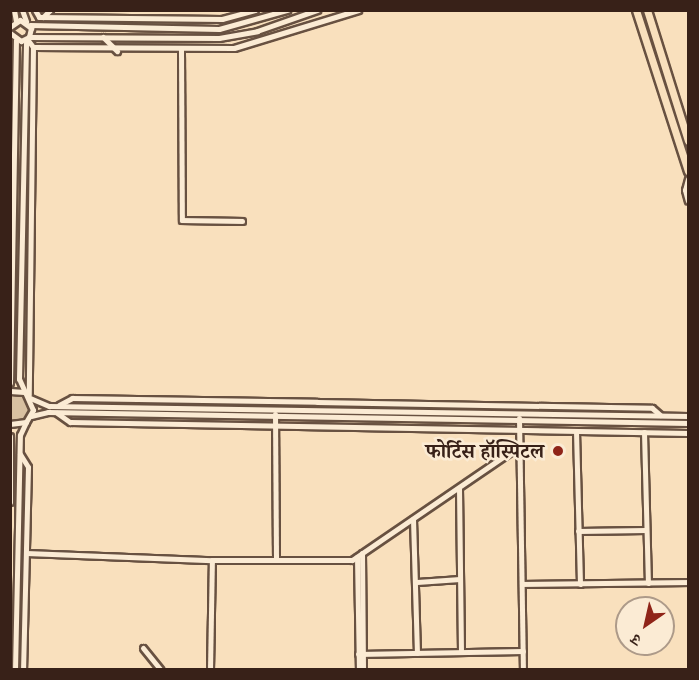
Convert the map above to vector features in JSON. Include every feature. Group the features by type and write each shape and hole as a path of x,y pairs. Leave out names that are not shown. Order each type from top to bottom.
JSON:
{"main road":[{"path":"636,10 688,171"},
{"path":"647,10 688,141"}],"street":[{"path":"14,10 16,21"},
{"path":"22,10 28,23 28,38 24,116 19,369 21,387 29,396"},
{"path":"35,10 43,17 222,19 255,10"},
{"path":"43,17 50,10"},
{"path":"16,21 107,27 219,28 287,10"},
{"path":"10,383 15,118 13,37 236,36 317,10"},
{"path":"33,47 117,51 246,47 358,10"},
{"path":"107,27 124,17"},
{"path":"11,26 16,21"},
{"path":"102,37 117,51"},
{"path":"28,38 33,47 29,349 31,416"},
{"path":"182,50 182,220 242,220"},
{"path":"24,116 32,126"},
{"path":"10,123 15,118"},
{"path":"688,179 685,190 688,201"},
{"path":"19,369 29,349"},
{"path":"10,391 29,396 57,409 70,423 688,433"},
{"path":"57,409 72,398 652,408 660,415"},
{"path":"57,409 275,416 688,416"},
{"path":"15,669 20,435 31,416 57,409 275,409 688,423"},
{"path":"275,409 276,560"},
{"path":"519,417 523,669"},
{"path":"10,424 26,422"},
{"path":"653,432 663,422"},
{"path":"576,431 580,584"},
{"path":"644,432 648,583"},
{"path":"10,436 10,502"},
{"path":"26,553 212,560 352,560 519,446"},
{"path":"20,453 28,467 23,669"},
{"path":"459,488 461,652"},
{"path":"413,519 417,582 417,652"},
{"path":"578,531 646,530"},
{"path":"359,555 361,669"},
{"path":"210,669 212,560"},
{"path":"417,582 460,579"},
{"path":"522,584 688,582"},
{"path":"143,648 161,669"},
{"path":"361,654 523,651"}],"shaded area":[{"path":"11,394 22,395 29,406 28,414 20,421 11,421"}],"place":[{"name":"फोर्टिस हॉस्पिटल","path":"558,451"}]}
